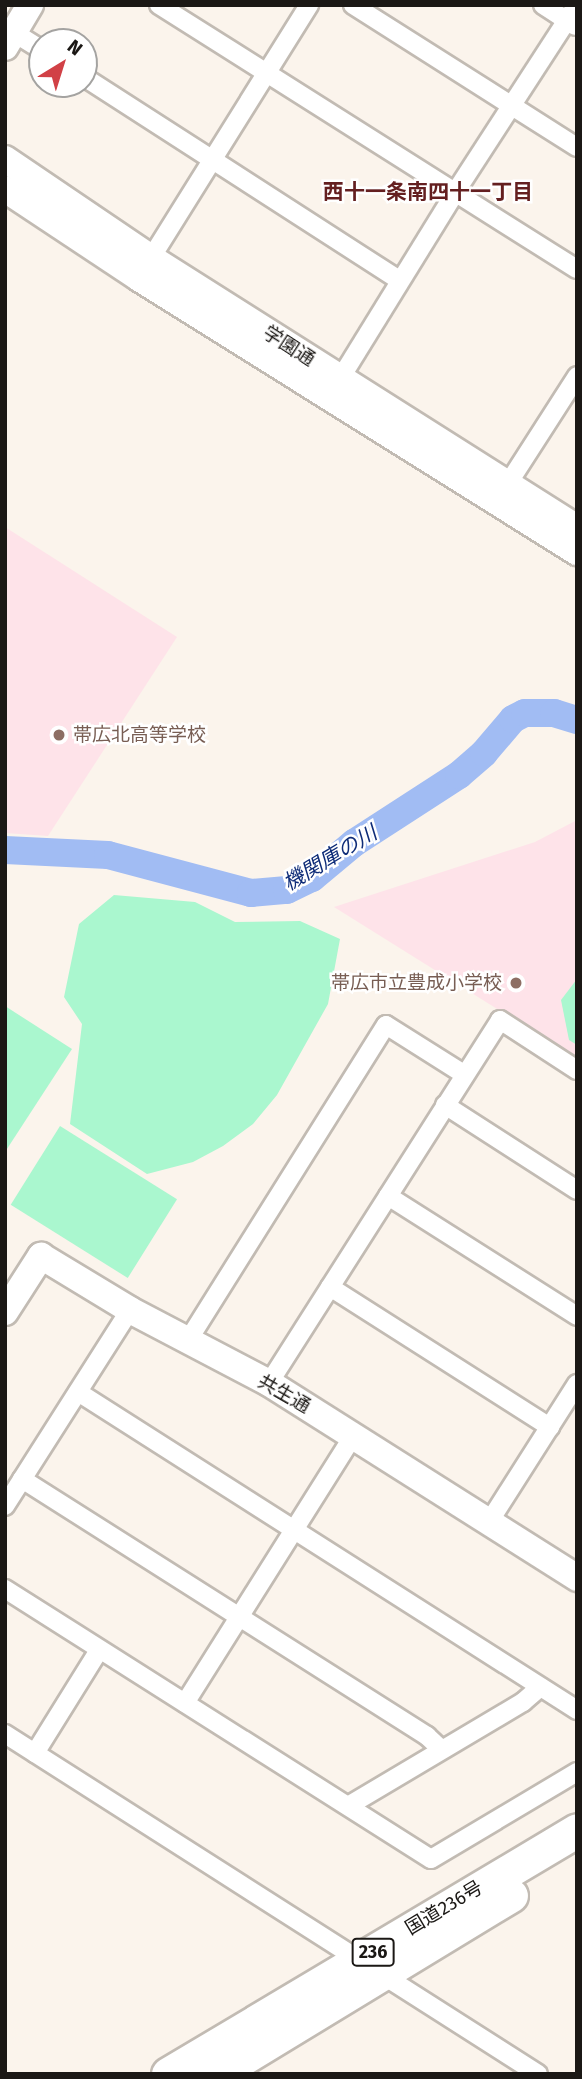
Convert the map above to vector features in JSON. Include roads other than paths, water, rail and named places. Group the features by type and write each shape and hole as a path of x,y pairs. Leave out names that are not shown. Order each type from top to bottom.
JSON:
{"highway":[{"name":"国道236号","path":"370,1967 577,1830"},
{"name":"国道236号","path":"194,2070 370,1967 577,1856"}],"street":[{"path":"28,44 8,35 30,5"},
{"path":"159,5 577,269"},
{"path":"145,268 309,5"},
{"path":"353,5 577,147"},
{"path":"542,5 572,24"},
{"path":"335,387 511,106 572,24 577,5"},
{"path":"98,86 400,281"},
{"name":"学園通","path":"5,159 145,268"},
{"name":"学園通","path":"5,189 145,268 335,387 502,493 577,552"},
{"path":"502,493 577,376"},
{"name":"学園通","path":"502,493 577,528"},
{"path":"269,1383 500,1020 577,1070"},
{"path":"187,1342 386,1025 465,1075"},
{"path":"445,1105 577,1189"},
{"path":"388,1196 577,1315"},
{"name":"共生通","path":"5,1312 41,1256 187,1342 269,1383 577,1578"},
{"path":"330,1287 550,1427"},
{"path":"5,1506 130,1310"},
{"path":"489,1522 577,1384"},
{"path":"78,1392 577,1710"},
{"path":"185,1703 296,1531 354,1435"},
{"path":"22,1479 427,1736 441,1749"},
{"path":"5,1589 430,1859 577,1772"},
{"path":"34,1752 99,1650"},
{"path":"348,1806 523,1702 540,1687"},
{"path":"5,1734 538,2074"}],"waterway":[{"name":"機関庫の川","path":"5,850 108,855 251,893 287,890 312,878 354,843 459,775 484,753 513,719 525,713 554,713 577,720"}],"place":[{"name":"帯広北高等学校","path":"59,735"},
{"name":"帯広市立豊成小学校","path":"516,983"}],"district":[{"name":"西十一条南四十一丁目","path":"428,192"}]}
